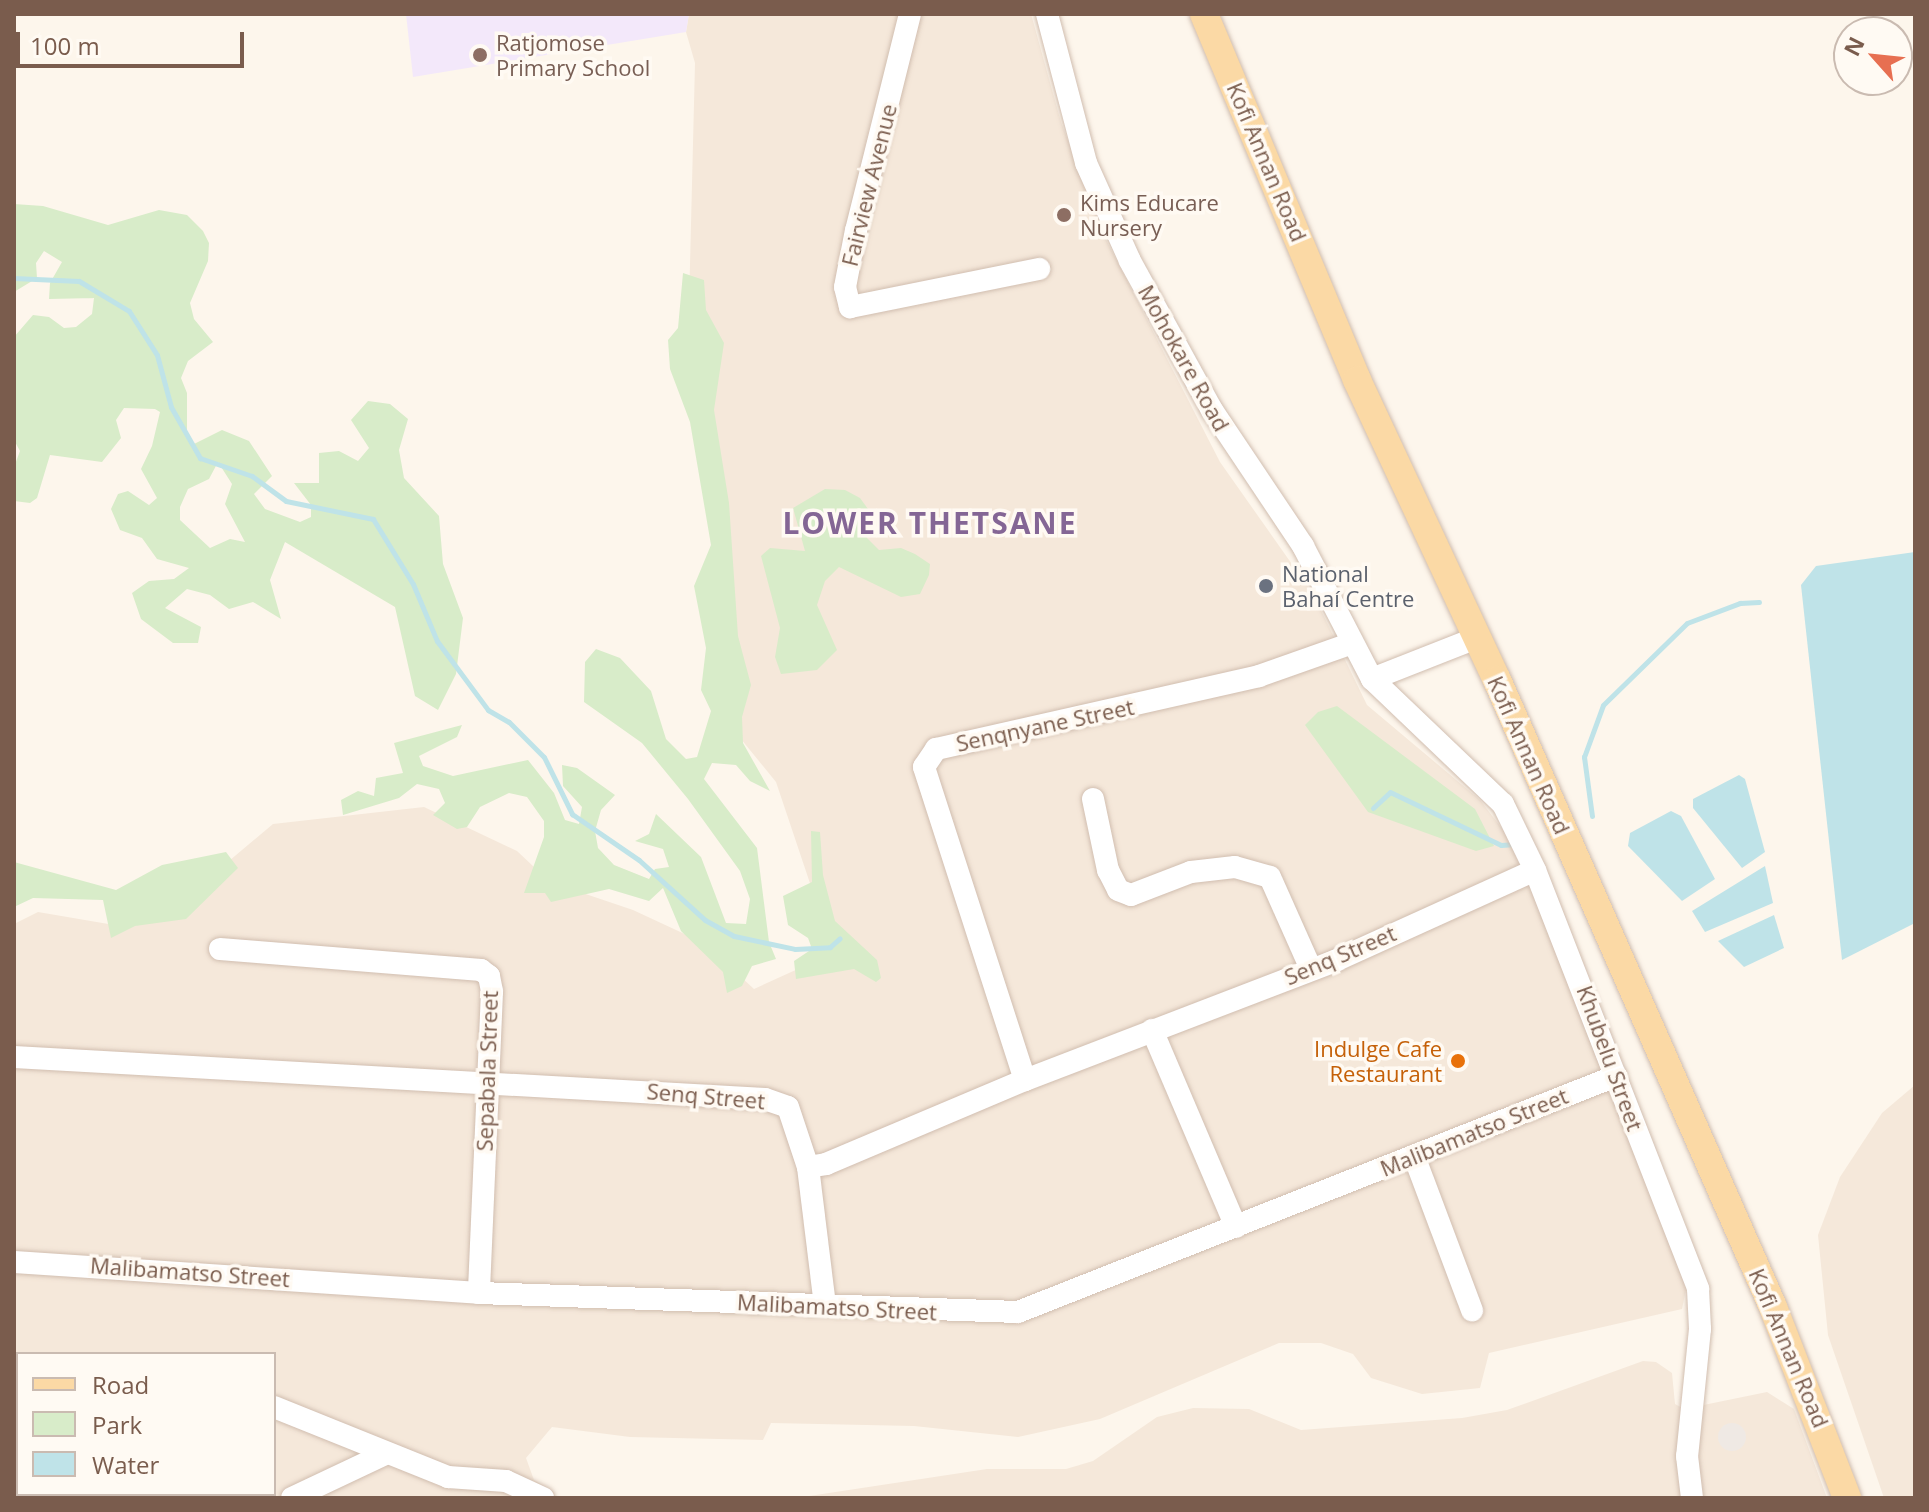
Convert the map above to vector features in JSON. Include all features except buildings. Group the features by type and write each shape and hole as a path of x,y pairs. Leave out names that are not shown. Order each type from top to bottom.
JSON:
{"main road":[{"name":"Kofi Annan Road","path":"1204,14 1357,380 1476,638 1773,1307 1847,1498"}],"street":[{"name":"Fairview Avenue","path":"910,14 856,230 845,287 850,307 1039,269"},
{"name":"Mohokare Road","path":"1047,14 1086,163 1130,261 1212,410 1303,546 1372,679"},
{"path":"1372,679 1476,638"},
{"name":"Senqnyane Street","path":"1025,1080 924,767 936,749 1259,676 1352,643"},
{"name":"Khubelu Street","path":"1372,679 1503,804 1535,870 1616,1076 1698,1289 1700,1329 1687,1456 1692,1498"},
{"path":"1093,799 1108,870 1118,890 1131,895 1191,872 1235,867 1270,877 1311,969"},
{"name":"Senq Street","path":"14,1057 765,1099 788,1107 808,1167 919,1127 1025,1080 1311,969 1535,870"},
{"name":"Sepabala Street","path":"220,949 481,970 489,976 492,992 479,1293"},
{"path":"1152,1030 1236,1227"},
{"name":"Malibamatso Street","path":"14,1262 479,1293 1018,1312 1616,1076"},
{"path":"1414,1156 1472,1310"},
{"path":"808,1167 825,1305"},
{"path":"276,1408 336,1428 385,1454 448,1477 506,1481 543,1498"},
{"path":"292,1498 385,1454"}],"shaded area":[{"name":"Ratjomose Primary School","path":"406,14 689,14 686,32 413,77"},
{"path":"689,14 1031,14 1061,122 1103,234 1220,462 1313,594 1367,705 1480,800 1513,843 1687,1284 1682,1309 1489,1353 1480,1388 1422,1394 1371,1378 1353,1354 1321,1343 1279,1343 1100,1419 1018,1437 914,1426 771,1423 763,1440 630,1437 552,1427 526,1458 534,1480 554,1492 555,1498 14,1498 14,924 38,912 120,926 217,871 273,824 424,807 517,851 550,882 633,910 704,943 754,989 822,958 821,916 776,782 732,728 689,305 695,63 686,32"},
{"path":"1915,1085 1915,1498 1884,1498 1828,1335 1818,1235 1840,1177 1882,1113"},
{"path":"1643,1361 1656,1362 1672,1373 1675,1404 1684,1409 1767,1392 1794,1409 1827,1498 796,1498 987,1469 1066,1469 1093,1461 1157,1417 1193,1408 1249,1409 1301,1430 1462,1418 1507,1410"},
{"path":"1732,1423 1742,1427 1746,1437 1742,1447 1732,1451 1722,1447 1718,1437 1722,1427"}],"green space":[{"path":"14,204 43,206 108,225 159,210 187,215 203,231 209,243 208,261 190,303 194,319 213,342 188,361 181,378 187,393 187,431 192,445 222,430 249,441 272,476 254,494 265,509 300,522 311,517 311,505 294,483 319,483 319,453 339,451 358,461 369,448 351,420 368,401 390,404 408,419 399,450 404,478 439,516 443,564 463,618 456,674 438,710 415,696 395,607 285,542 270,580 281,619 253,602 229,609 210,595 187,589 165,608 201,627 198,643 173,643 141,619 132,593 149,581 174,579 189,568 157,559 142,538 120,530 111,509 118,494 128,491 149,505 157,498 141,469 152,446 160,412 155,409 124,408 116,420 121,438 102,462 50,455 37,498 30,503 14,501 14,467 20,451 14,440 14,337 33,315 49,317 64,328 76,327 92,314 94,298 49,299 50,283 62,262 44,251 36,263 37,278 14,292","holes":["218,462 232,484 225,504 245,542 230,539 210,548 180,520 180,507 188,489 209,479"]},
{"path":"683,273 704,280 706,310 724,343 714,410 729,503 738,636 751,685 742,717 743,743 770,791 750,781 736,765 712,763 704,779 757,848 769,942 776,959 752,966 742,986 727,993 723,972 681,931 663,888 649,901 609,889 551,902 545,893 524,893 544,837 544,821 527,797 509,793 480,807 467,827 457,829 433,815 445,803 439,789 417,784 399,798 343,815 341,800 358,791 374,796 376,778 403,773 394,743 462,725 457,737 419,756 423,766 453,776 528,760 554,793 565,820 579,824 582,807 563,786 562,765 577,768 615,795 601,810 595,831 598,848 614,865 649,879 655,869 669,867 663,849 635,841 649,834 656,814 701,857 726,923 746,924 750,899 740,871 688,799 642,743 584,702 585,662 596,649 620,658 651,691 666,739 686,759 697,757 711,711 701,690 706,648 694,586 711,545 690,422 670,369 668,340 678,328"},
{"path":"825,489 845,490 860,498 868,509 858,522 867,538 879,550 901,548 915,554 930,564 929,575 920,594 901,597 839,567 825,581 817,605 837,650 817,670 781,674 775,657 780,628 761,556 770,548 805,551 793,508"},
{"path":"1337,706 1475,809 1494,846 1476,851 1368,812 1305,725 1318,712"},
{"path":"811,831 820,832 823,875 835,921 877,960 881,978 876,982 854,969 796,979 794,961 812,949 808,938 788,925 783,896 812,882"},
{"path":"226,852 238,868 186,919 135,926 111,938 103,900 33,898 14,907 14,862 116,890 162,865"}],"water":[{"path":"1915,552 1915,923 1842,960 1801,585 1816,566"},
{"path":"1739,775 1745,779 1765,852 1742,868 1693,808 1693,799"},
{"path":"1671,811 1681,816 1715,879 1682,901 1628,846 1630,833"},
{"path":"1765,866 1773,903 1705,932 1692,911"},
{"path":"1774,915 1784,948 1744,967 1718,941"}],"waterway":[{"path":"14,278 79,281 129,311 157,355 171,407 200,458 252,476 286,501 373,519 413,584 437,641 488,710 509,722 544,757 572,814 639,860 705,920 734,936 795,949 830,947 840,938"},
{"path":"1592,816 1584,757 1603,705 1687,623 1740,603 1759,602"},
{"path":"1373,808 1390,792 1501,845 1515,844"}],"place":[{"name":"Ratjomose Primary School","path":"480,55"},
{"name":"Kims Educare Nursery","path":"1064,215"},
{"name":"National Bahaí Centre","path":"1266,586"},
{"name":"Indulge Cafe Restaurant","path":"1458,1061"}],"district":[{"name":"LOWER THETSANE","path":"930,523"}]}
